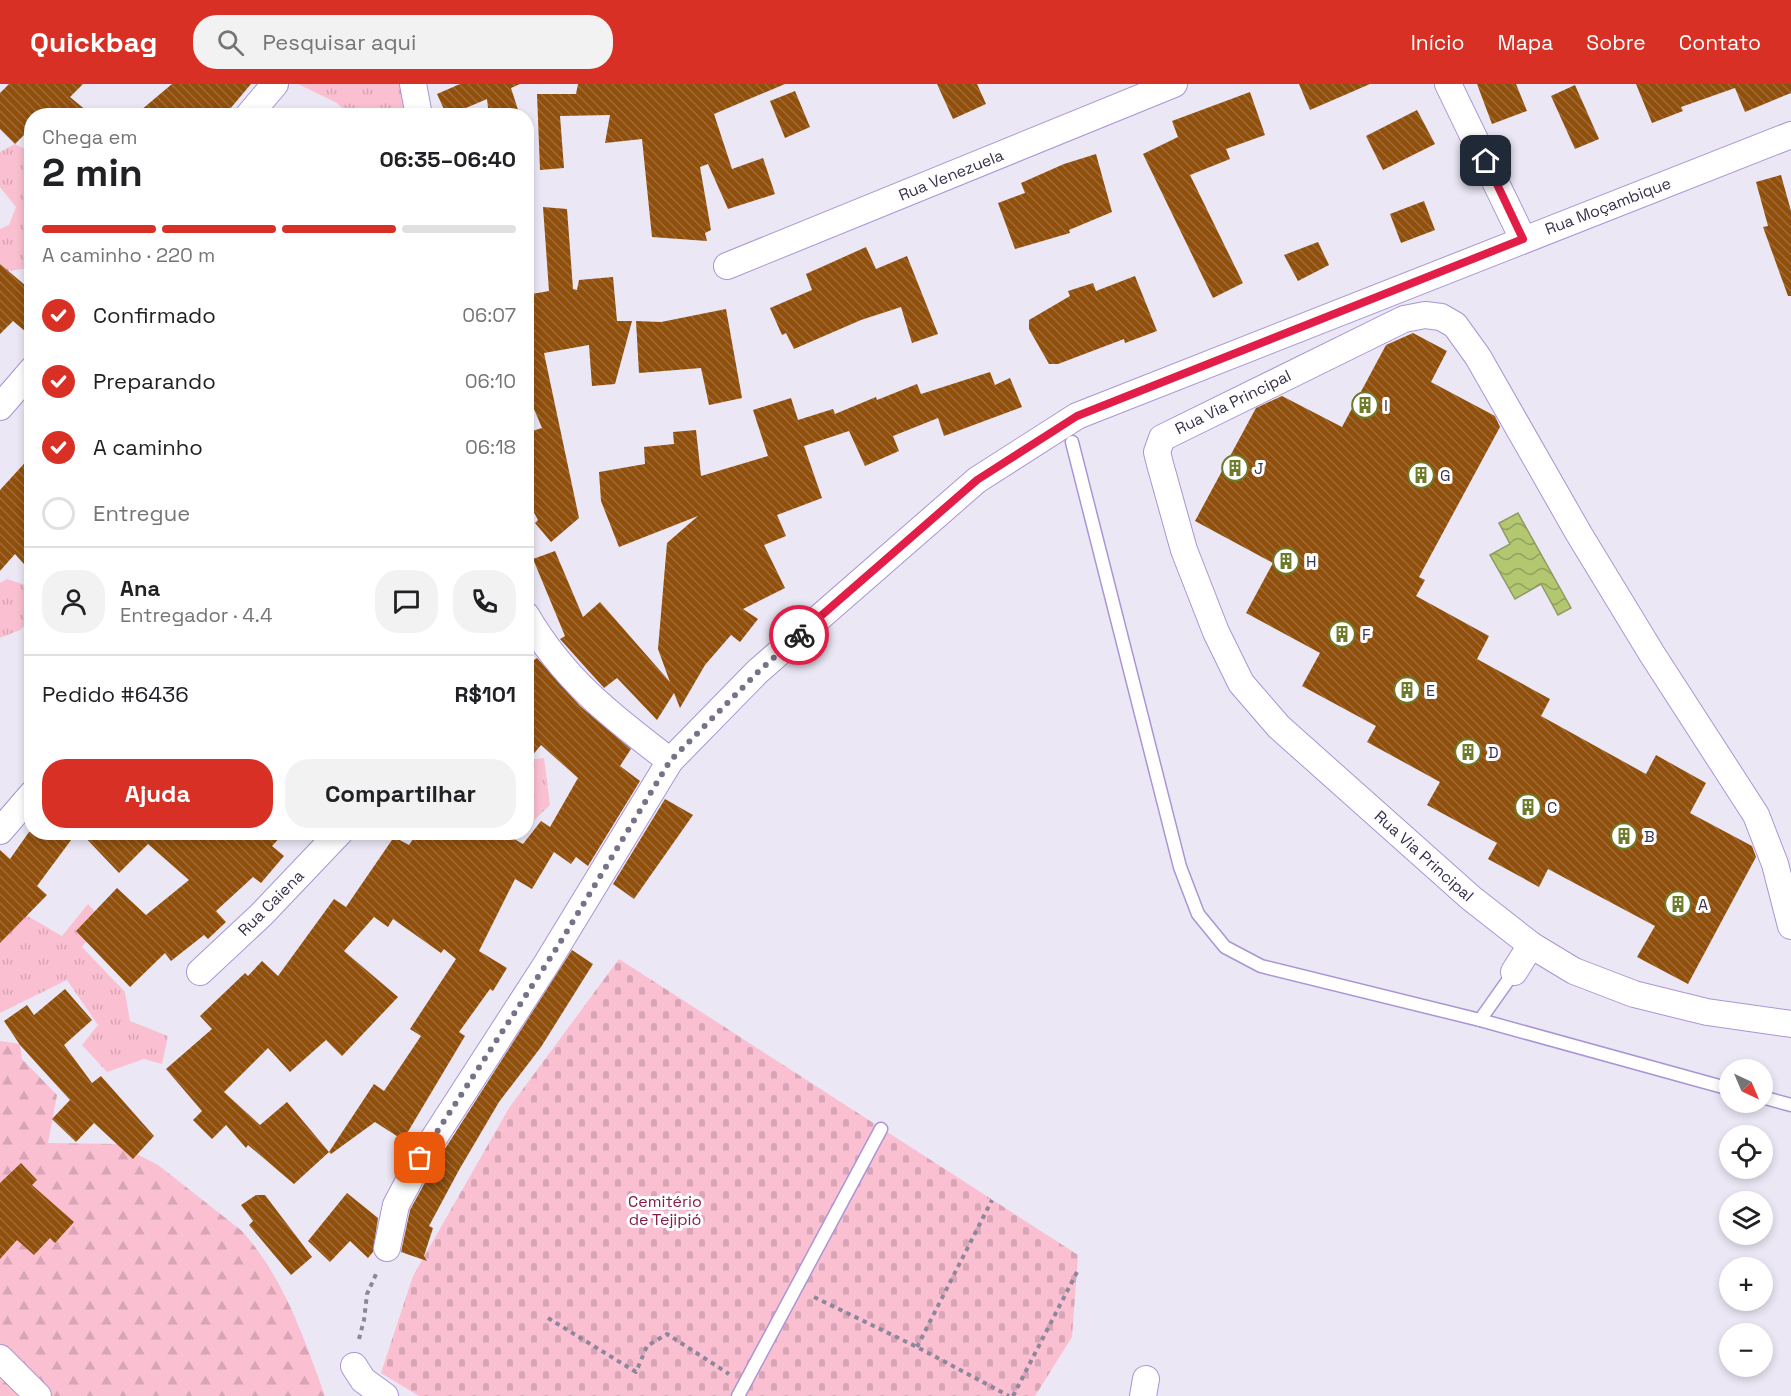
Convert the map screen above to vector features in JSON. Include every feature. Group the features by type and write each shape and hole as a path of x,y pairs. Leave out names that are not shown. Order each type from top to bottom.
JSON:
{"street":[{"path":"254,108 274,84"},
{"path":"413,84 418,108"},
{"name":"Rua Venezuela","path":"727,266 1174,84"},
{"path":"1448,84 1523,239"},
{"name":"Rua Moçambique","path":"387,1248 396,1205 420,1158 578,914 670,761 758,672 968,488 1077,416 1791,135"},
{"name":"Rua Via Principal","path":"1791,926 1775,864 1756,815 1652,654 1579,534 1478,357 1455,325 1441,317 1425,315 1404,319 1176,429 1162,438 1157,452 1184,550 1216,632 1241,683 1279,727 1471,898 1531,945 1574,971 1634,994 1707,1012 1791,1024"},
{"path":"0,407 24,379"},
{"path":"1072,442 1077,416"},
{"path":"534,628 569,677 601,709 670,761"},
{"path":"0,831 24,803"},
{"name":"Rua Caiena","path":"200,972 261,915 332,840"},
{"path":"1514,972 1531,945"},
{"path":"0,1358 38,1396"},
{"path":"354,1366 363,1380 385,1396"}],"lane":[{"path":"1072,442 1180,867 1198,914 1225,947 1261,966 1480,1020 1719,1086"},
{"path":"1480,1020 1514,972"},
{"path":"1773,1100 1791,1105"},
{"path":"738,1396 794,1287 881,1129"}],"path":[{"path":"917,1347 992,1200"},
{"path":"354,1366 354,1353 364,1320 367,1294 387,1248"},
{"path":"794,1287 1011,1396 1077,1272"},
{"path":"548,1318 636,1372 647,1346 667,1334 745,1384"}],"green space":[{"path":"298,84 404,84 410,108 342,108 337,103"},
{"path":"15,144 24,148 24,269 8,271 0,277 0,229 9,225 16,207 0,187 0,152"},
{"path":"7,579 24,585 24,626 0,638 0,583"},
{"path":"544,758 550,805 534,820 534,759"},
{"path":"0,900 62,936 88,904 103,920 82,947 125,992 130,1021 168,1036 162,1064 144,1059 107,1072 82,1045 98,1025 67,980 0,1013"},
{"name":"Cemitério de Tejipió","path":"619,959 1078,1255 1072,1337 1035,1396 419,1396 381,1373 413,1276 509,1108"},
{"path":"0,1041 20,1044 22,1059 57,1095 48,1143 117,1144 158,1165 242,1231 270,1268 281,1289 301,1331 325,1396 0,1396"}],"water":[{"path":"1518,513 1571,608 1558,615 1541,584 1515,599 1490,555 1510,544 1499,523"}],"building":[{"path":"9,84 83,84 70,97 83,108 24,108 24,135 15,144 0,129 0,93"},
{"path":"172,84 251,84 231,108 144,108"},
{"path":"460,84 520,84 511,88 517,108 488,108 487,99 466,108 443,108 437,94"},
{"path":"578,84 785,84 714,114 732,169 763,158 775,194 728,209 708,164 700,167 711,230 705,233 707,241 652,237 642,139 605,143 610,115 560,116 564,168 540,170 537,94 576,94"},
{"path":"937,84 977,84 986,104 953,119"},
{"path":"1299,84 1370,84 1310,110"},
{"path":"1477,84 1516,84 1527,111 1492,124"},
{"path":"1636,84 1791,84 1791,93 1745,112 1735,88 1681,107 1683,111 1652,123"},
{"path":"1575,85 1599,139 1575,149 1551,96"},
{"path":"795,91 810,127 785,138 770,101"},
{"path":"1250,92 1265,135 1226,149 1230,159 1190,175 1243,283 1213,298 1143,154 1178,137 1172,121"},
{"path":"1417,110 1435,144 1383,170 1366,136"},
{"path":"1096,154 1112,212 1069,230 1070,233 1015,249 998,203 1025,193 1021,183 1064,164"},
{"path":"1781,175 1791,211 1791,296 1788,296 1763,227 1768,226 1756,182"},
{"path":"1424,201 1435,230 1401,243 1390,214"},
{"path":"543,207 567,209 573,289 577,290 579,280 613,277 617,321 632,321 615,384 592,386 589,345 544,353 579,518 551,542 535,523 538,520 534,513 534,430 542,428 534,409 534,294 549,291"},
{"path":"1318,242 1329,265 1298,281 1284,255"},
{"path":"866,247 876,269 907,256 938,334 912,343 901,307 861,320 794,349 786,333 782,335 770,308 812,290 806,274"},
{"path":"0,264 24,284 24,330 13,321 0,334"},
{"path":"1135,276 1157,331 1125,343 1124,339 1058,364 1049,364 1029,329 1029,320 1070,296 1068,291 1093,283 1096,291"},
{"path":"726,309 742,398 709,405 701,368 639,373 636,321 661,322"},
{"path":"1413,333 1447,351 1431,382 1495,416 1500,427 1419,577 1425,580 1416,596 1489,636 1477,659 1550,699 1541,716 1646,774 1656,755 1706,783 1690,813 1752,846 1756,857 1688,984 1637,957 1655,926 1548,869 1539,887 1488,859 1497,843 1427,805 1440,782 1367,742 1376,726 1302,686 1320,653 1246,613 1273,563 1195,521 1256,408 1282,396 1342,427 1386,345"},
{"path":"990,372 995,385 1010,378 1022,407 944,436 938,418 893,436 899,451 865,466 849,431 804,446 822,498 777,515 786,536 764,545 785,588 743,609 758,619 740,642 731,635 705,665 680,708 674,693 657,720 617,678 604,688 560,639 565,636 534,561 534,559 555,551 583,617 600,602 670,682 658,649 667,543 698,516 619,547 601,501 599,472 645,464 644,447 674,444 673,432 696,430 701,476 768,456 753,410 791,398 798,420 833,409 835,414 876,397 877,400 917,384 921,394"},
{"path":"24,464 24,564 15,554 0,571 0,490"},
{"path":"537,658 580,706 631,749 620,766 640,781 588,866 576,857 571,864 554,852 532,889 515,879 479,951 507,968 493,991 490,989 459,1032 465,1036 403,1140 375,1122 331,1154 329,1152 294,1184 248,1145 246,1148 226,1125 212,1139 193,1120 202,1111 166,1069 212,1029 200,1016 245,973 248,976 262,961 278,976 334,899 346,907 392,840 400,840 409,845 412,840 516,840 523,844 526,840 534,840 534,830 541,821 550,827 578,778 541,745 534,753 534,660","holes":["374,917 388,927 393,919 441,953 444,949 456,959 410,1029 421,1036 384,1091 374,1084 329,1152 287,1102 260,1125 224,1092 268,1048 290,1072 326,1040 342,1056 398,997 344,951"]},
{"path":"665,799 693,815 634,899 613,884"},
{"path":"24,839 71,840 37,886 47,895 0,943 0,850 10,859"},
{"path":"88,840 278,840 272,846 284,856 261,883 253,877 216,911 226,922 208,939 204,935 171,961 165,953 130,987 76,931 117,888 146,915 189,880 148,844 119,873"},
{"path":"572,950 593,964 541,1047 499,1102 459,1170 429,1226 433,1228 424,1256 427,1261 401,1252 410,1210 434,1166"},
{"path":"65,989 92,1020 64,1045 92,1083 101,1076 154,1136 133,1159 94,1123 76,1142 52,1119 70,1100 20,1045 4,1021 27,1005 34,1015"},
{"path":"21,1163 37,1180 32,1185 74,1222 55,1243 50,1238 34,1255 17,1240 0,1259 0,1183"},
{"path":"347,1193 378,1218 373,1252 368,1258 350,1241 330,1262 308,1241"},
{"path":"256,1195 265,1195 312,1257 291,1275 249,1225 253,1221 241,1205"}],"way so far":[{"path":"420,1158 558,946 670,761 758,672 799,635"}],"place":[{"name":"I","path":"1365,405"},
{"name":"J","path":"1235,468"},
{"name":"G","path":"1421,475"},
{"name":"H","path":"1286,561"},
{"name":"F","path":"1342,634"},
{"name":"E","path":"1407,690"},
{"name":"D","path":"1468,752"},
{"name":"C","path":"1528,807"},
{"name":"B","path":"1624,836"},
{"name":"A","path":"1678,904"}],"route":[{"path":"799,635 977,480 1077,416 1523,239 1486,161"}]}
